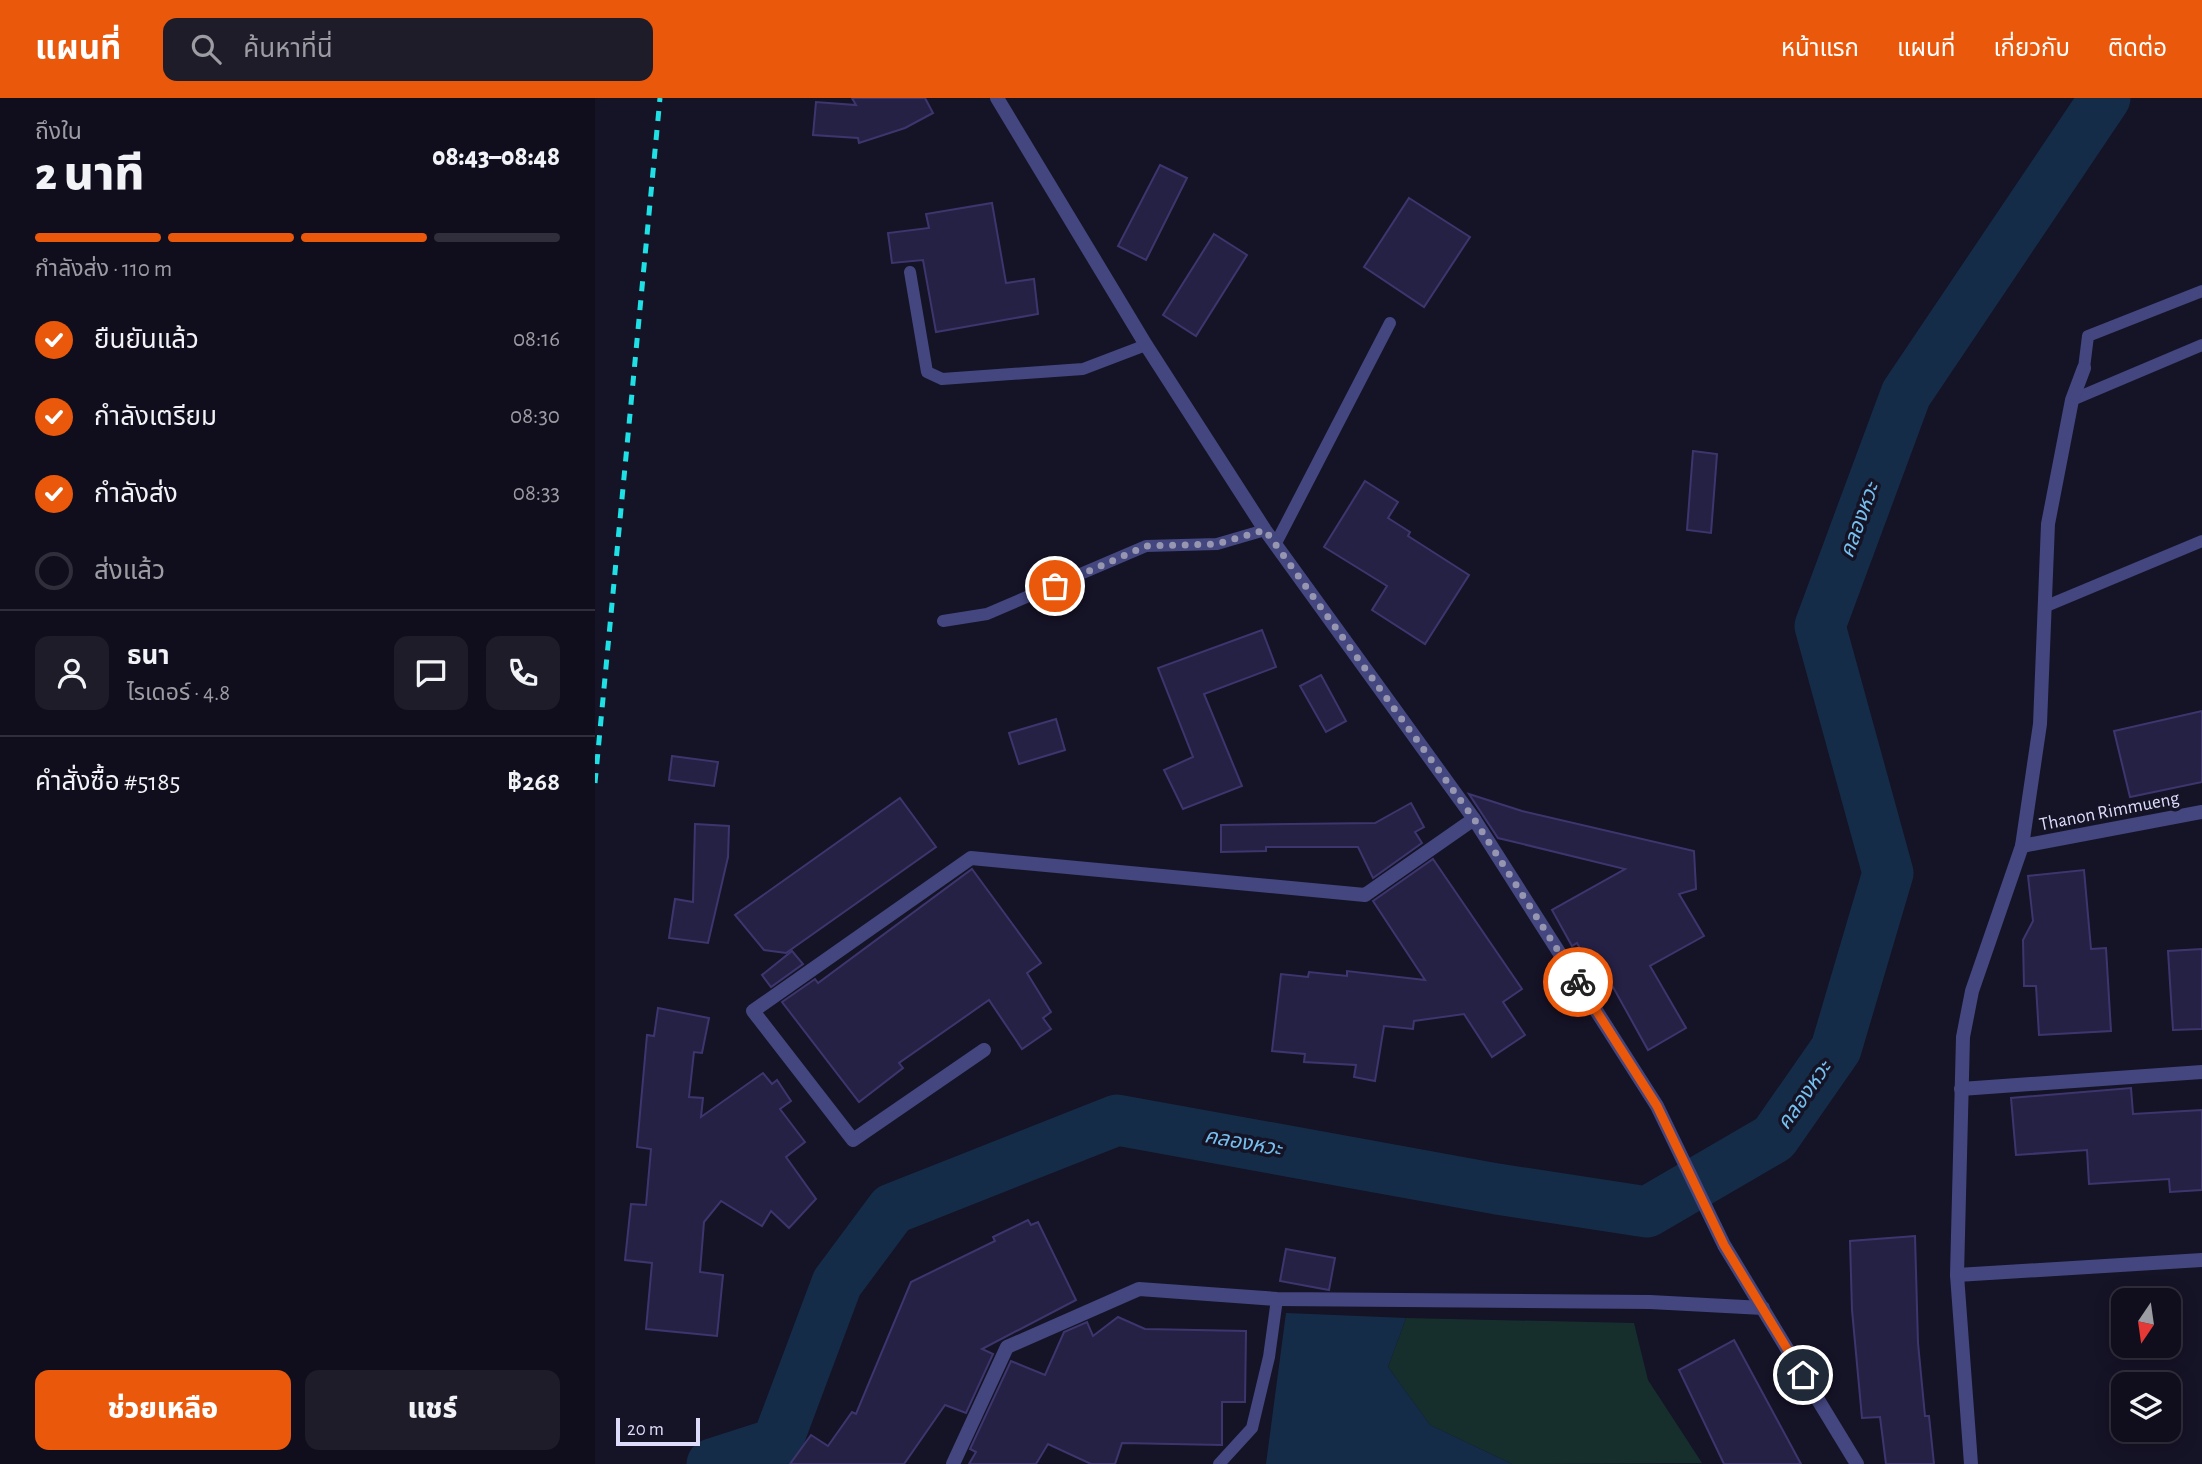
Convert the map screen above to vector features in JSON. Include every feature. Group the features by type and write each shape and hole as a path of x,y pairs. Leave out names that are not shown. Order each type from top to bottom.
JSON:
{"street":[{"path":"997,98 1146,345 1265,530 1474,819 1657,1106 1724,1245 1857,1464"},
{"path":"1971,1464 1957,1275 1963,1037 1972,991 2022,846 2040,724 2048,524 2073,400 2084,368"},
{"name":"Thanon Rimmueng","path":"2022,846 2202,812"},
{"path":"984,1050 853,1140 753,1011 971,858 1365,895 1474,819"},
{"path":"1961,1089 2202,1072"},
{"path":"1957,1275 2202,1261"},
{"path":"953,1464 1007,1347 1139,1289 1277,1299 1650,1302 1763,1308"}],"lane":[{"path":"910,272 927,372 942,379 1083,369 1146,345"},
{"path":"2084,368 2088,336 2202,290"},
{"path":"1275,545 1390,323"},
{"path":"2073,400 2202,345"},
{"path":"943,621 987,614 1146,546 1217,544 1265,530"},
{"path":"2043,607 2202,541"},
{"path":"1219,1464 1252,1428 1269,1357 1277,1299"}],"green space":[{"path":"1406,1318 1634,1323 1648,1380 1702,1463 1512,1464 1430,1425 1388,1367"}],"water":[{"path":"1286,1313 1406,1318 1388,1367 1430,1425 1512,1464 1266,1464"}],"building":[{"path":"852,98 925,98 933,113 905,128 859,143 858,138 813,135 816,102 856,105"},
{"path":"1160,165 1187,178 1146,260 1118,246"},
{"path":"1409,198 1470,237 1424,307 1364,267"},
{"path":"992,203 1006,283 1034,279 1038,314 936,332 923,260 892,263 888,233 929,228 926,214"},
{"path":"1214,234 1247,255 1196,336 1163,315"},
{"path":"1693,451 1717,454 1711,533 1687,530"},
{"path":"1365,481 1398,502 1388,518 1410,532 1408,536 1469,575 1425,644 1372,610 1387,586 1324,547"},
{"path":"1262,630 1276,667 1204,694 1242,786 1183,809 1164,770 1193,757 1158,668"},
{"path":"1321,675 1346,721 1326,732 1300,686"},
{"path":"2202,711 2202,782 2130,797 2114,731"},
{"path":"1056,719 1065,750 1019,764 1009,733"},
{"path":"672,756 718,762 714,786 669,780"},
{"path":"1469,794 1522,811 1694,851 1696,889 1679,894 1704,936 1650,966 1686,1028 1648,1050 1613,987 1604,992 1577,943 1572,946 1552,910 1625,869 1498,838"},
{"path":"900,798 936,847 786,953 764,950 735,915"},
{"path":"1411,803 1424,827 1415,832 1422,843 1373,878 1358,847 1266,847 1266,851 1221,852 1221,825 1375,823"},
{"path":"695,824 729,826 728,857 708,943 669,938 675,899 693,902"},
{"path":"1433,859 1522,989 1503,1002 1525,1035 1492,1057 1464,1014 1414,1021 1413,1029 1384,1026 1375,1081 1354,1077 1356,1065 1304,1062 1305,1054 1272,1051 1281,974 1308,977 1309,972 1347,976 1347,971 1425,980 1373,901"},
{"path":"972,869 1041,963 1027,973 1051,1012 1043,1018 1051,1029 1022,1049 989,1000 899,1063 903,1068 859,1102 782,1002 815,979 818,983"},
{"path":"2084,870 2091,949 2106,948 2111,1031 2039,1035 2036,986 2024,986 2023,940 2033,921 2028,876"},
{"path":"2202,949 2202,1029 2173,1030 2168,951"},
{"path":"792,951 803,964 771,987 762,975"},
{"path":"658,1008 709,1018 702,1053 694,1052 689,1097 703,1098 701,1117 763,1073 772,1084 777,1080 791,1101 780,1109 805,1142 786,1157 816,1199 789,1228 771,1211 762,1226 721,1201 704,1222 700,1272 723,1275 717,1336 646,1329 652,1263 625,1260 631,1204 646,1205 651,1149 637,1147 647,1035 654,1036"},
{"path":"2131,1088 2133,1114 2202,1110 2202,1190 2170,1192 2169,1179 2089,1184 2087,1150 2016,1155 2011,1098"},
{"path":"1028,1220 1031,1225 1038,1222 1076,1300 982,1349 993,1354 966,1413 945,1405 904,1464 790,1464 811,1435 828,1446 852,1412 856,1414 911,1282 995,1241 993,1237"},
{"path":"1915,1236 1918,1343 1925,1416 1929,1416 1934,1464 1886,1464 1880,1417 1862,1418 1852,1310 1850,1241"},
{"path":"1286,1249 1335,1258 1329,1290 1280,1281"},
{"path":"1118,1317 1145,1329 1246,1331 1245,1402 1222,1402 1222,1445 1122,1443 1115,1464 1091,1464 1048,1444 1036,1464 969,1464 976,1452 970,1449 1011,1361 1045,1375 1064,1332 1087,1322 1093,1336"},
{"path":"1734,1340 1801,1464 1724,1464 1679,1370"}],"waterway":[{"name":"คลองหวะ","path":"712,1464 777,1443 837,1283 892,1209 1117,1120 1497,1189 1647,1212 1774,1138 1836,1049 1888,873 1820,626 1906,394 2105,98"}],"railway":[{"path":"595,783 660,98"}],"way so far":[{"path":"1055,586 1146,546 1217,544 1265,530 1474,819 1578,982"}],"route":[{"path":"1578,982 1657,1106 1724,1245 1803,1375"}]}
